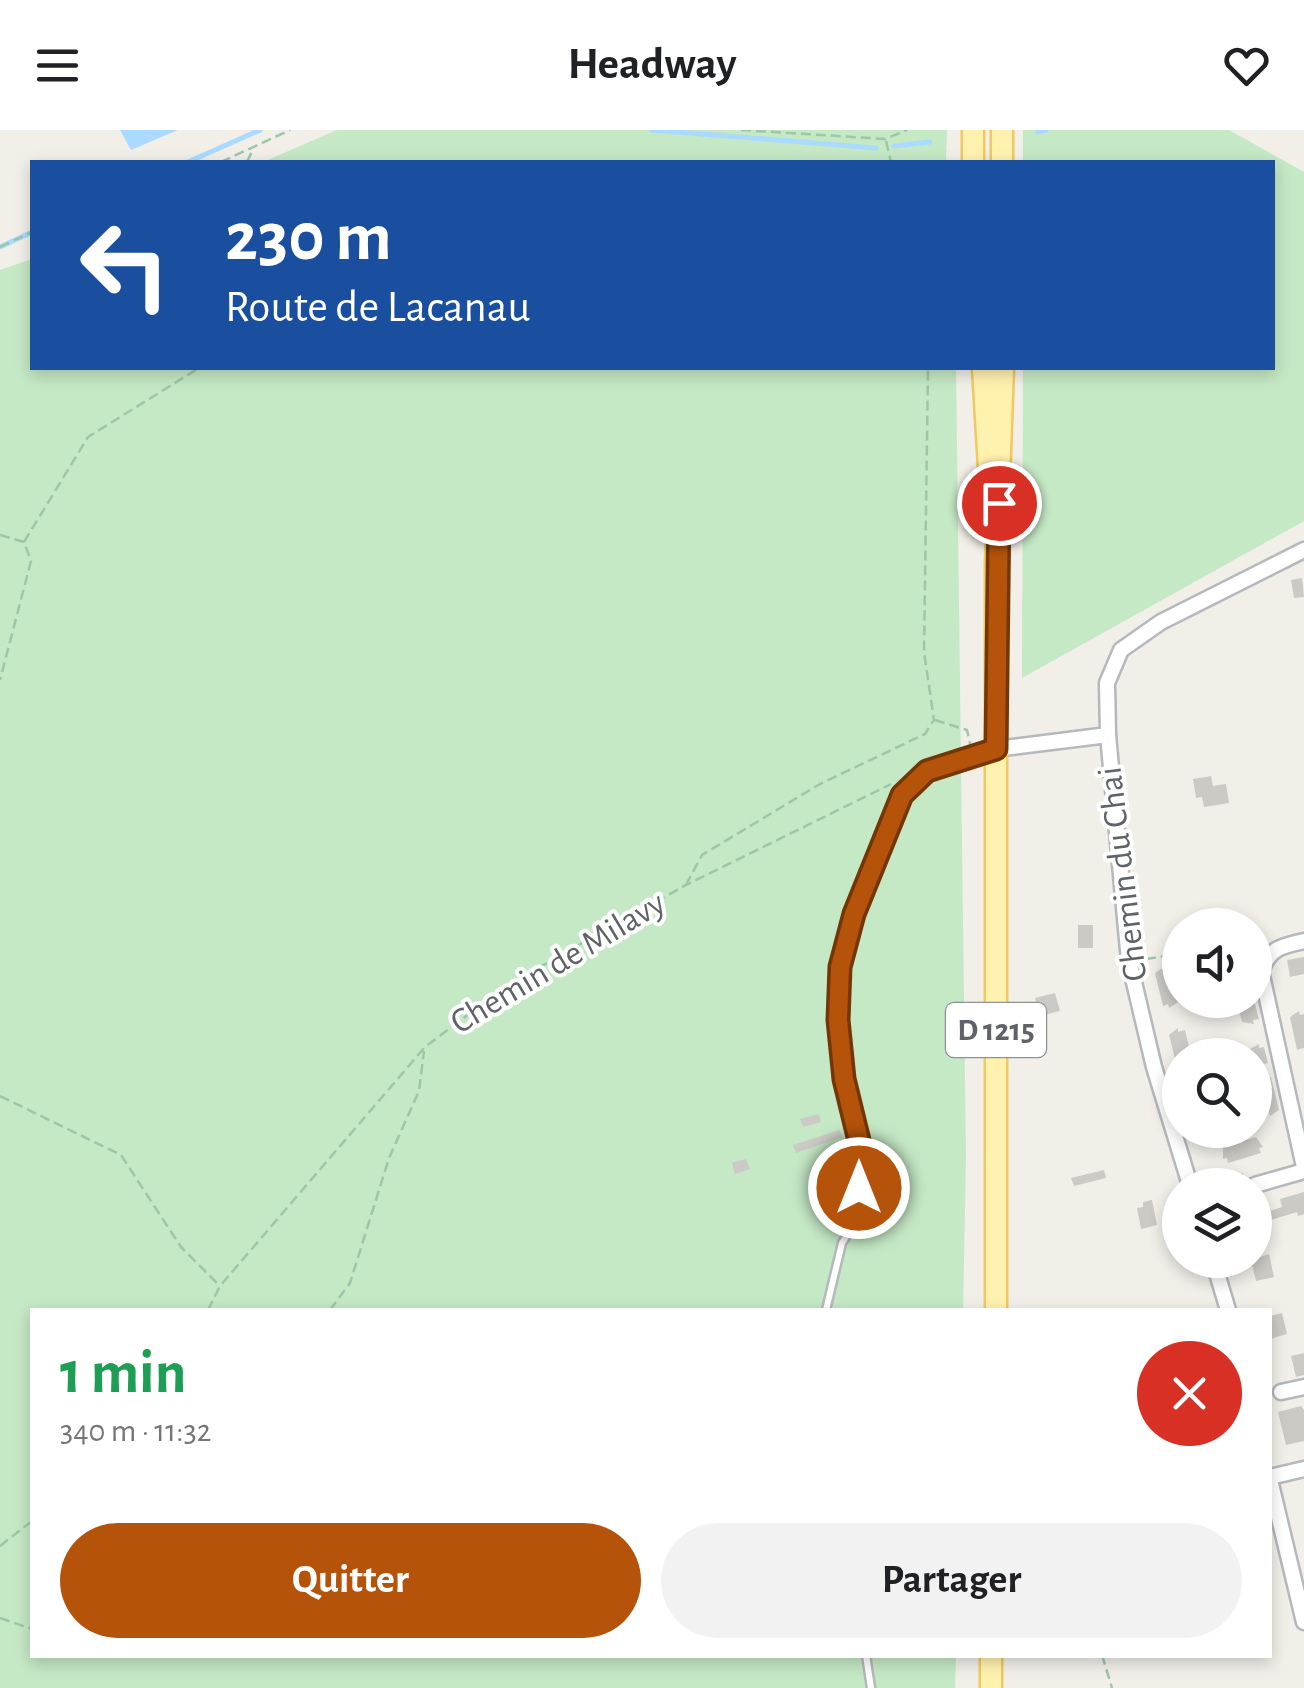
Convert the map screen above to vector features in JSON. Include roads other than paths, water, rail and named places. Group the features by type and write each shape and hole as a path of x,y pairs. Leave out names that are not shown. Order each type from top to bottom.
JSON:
{"main road":[{"path":"973,130 973,160"},
{"path":"1002,130 1002,160"},
{"name":"D 1215","path":"984,370 996,563"},
{"name":"D 1215","path":"996,1308 996,563 1003,370"},
{"path":"990,1688 991,1658"}],"street":[{"path":"996,749 1108,736 1107,684 1121,650 1162,622 1304,550"},
{"name":"Chemin du Chai","path":"1108,736 1129,961 1154,1066 1185,1168"},
{"path":"1272,1179 1304,1169 1261,971 1267,956 1280,946 1304,941"},
{"path":"1218,1278 1227,1308"},
{"path":"1281,1392 1304,1387"},
{"path":"1272,1477 1304,1469"},
{"path":"1272,1486 1304,1622"}],"lane":[{"path":"826,1308 842,1243 855,1222 862,1153 844,1079 838,1020 840,967 854,914 902,795 927,771 996,749"},
{"path":"866,1658 871,1688"}],"water":[{"path":"120,130 178,130 131,150"}],"waterway":[{"path":"192,160 260,130"},
{"path":"652,130 876,148"},
{"path":"1038,132 1046,130"},
{"path":"894,146 930,142"},
{"path":"0,247 30,233"}]}
